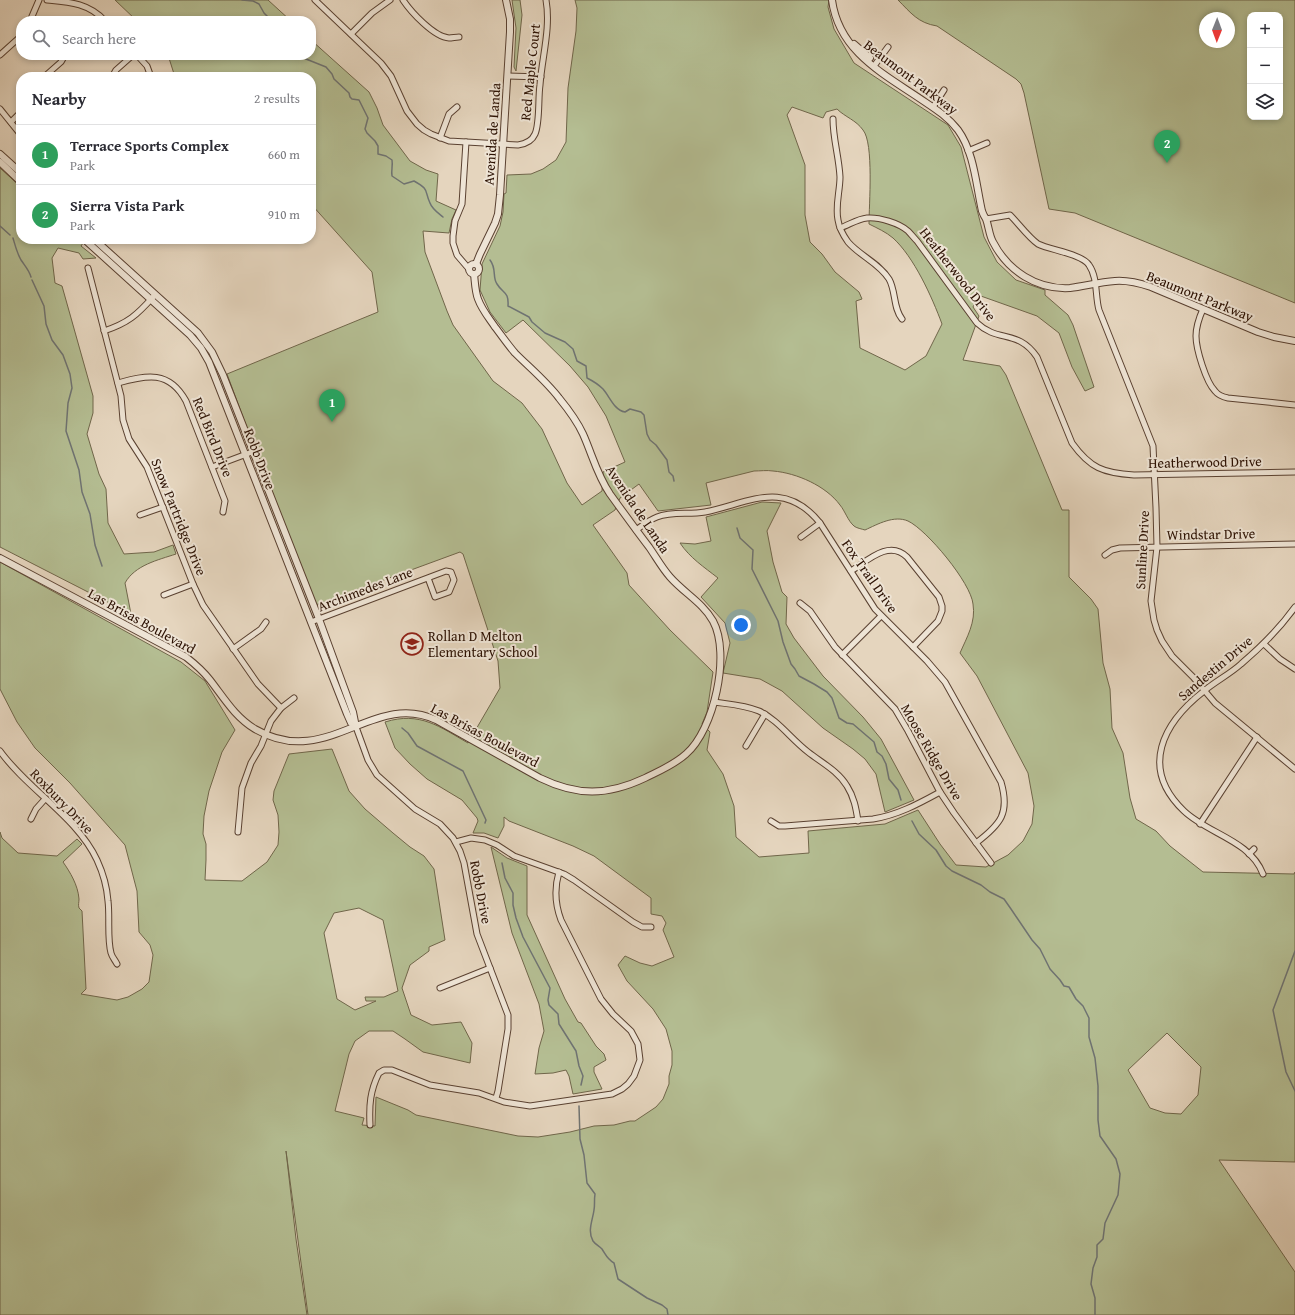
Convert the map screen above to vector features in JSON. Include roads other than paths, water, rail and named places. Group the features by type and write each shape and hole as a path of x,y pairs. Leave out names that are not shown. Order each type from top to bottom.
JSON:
{"street":[{"path":"32,16 39,0"},
{"path":"47,0 69,2 83,6 94,11 100,16"},
{"name":"Red Maple Court","path":"315,0 387,69 407,111 424,130 448,141 503,145 524,144 530,141 535,135 548,21 546,0"},
{"path":"351,34 372,13 390,0"},
{"path":"403,0 414,14 429,28 448,38 459,37"},
{"name":"Avenida de Landa","path":"469,269 472,264 476,264 498,214 510,32 510,20 506,0"},
{"name":"Beaumont Parkway","path":"832,0 838,24 848,41 859,54 934,106 953,124 962,136 970,150 982,211 992,240 1008,264 1023,276 1040,284 1057,288 1068,288 1116,281 1134,282 1151,287 1266,335 1295,341"},
{"name":"Beaumont Parkway","path":"836,0 842,23 851,38 875,64"},
{"path":"0,55 16,41"},
{"path":"875,64 888,47"},
{"path":"50,72 62,60"},
{"path":"117,72 128,60"},
{"path":"141,60 149,72"},
{"path":"508,76 541,77"},
{"path":"934,106 944,90"},
{"path":"440,138 449,114 457,107"},
{"path":"0,109 16,128"},
{"path":"11,122 16,117"},
{"path":"834,119 833,132 840,183 837,213 840,228 848,242 882,270 889,278 894,293 898,314 902,319"},
{"path":"466,142 462,204 455,221 453,243 457,255 471,273 474,274"},
{"path":"970,150 987,144"},
{"path":"0,154 16,168"},
{"path":"0,162 16,177"},
{"name":"Sunline Drive","path":"986,219 1010,214 1038,244 1083,259 1087,262 1091,269 1099,310 1150,437 1154,455 1157,547 1151,601 1157,630 1172,656 1215,703 1295,769"},
{"name":"Heatherwood Drive","path":"840,228 857,220 868,218 895,224 908,231 917,241 977,323 996,335 1017,339 1032,349 1037,357 1072,443 1088,462 1100,469 1114,474 1134,475 1295,472"},
{"name":"Robb Drive","path":"89,244 190,335 205,354 213,370 347,714 351,723 356,727"},
{"name":"Robb Drive","path":"99,244 198,333 212,352 223,375 318,619 353,712 356,727 368,760 377,775 415,809 440,824 456,842 464,863 477,934 507,1010 509,1024 496,1098"},
{"name":"Avenida de Landa","path":"476,264 479,267 477,273 474,274 478,298 485,313 508,345 549,386 569,411 583,434 606,488 670,576 706,610 715,623 721,648 720,671 714,702"},
{"name":"Snow Partridge Drive","path":"88,268 118,382 123,420 132,446 147,467 193,584 203,605 258,684 281,708"},
{"path":"104,331 119,326 132,318 155,295"},
{"path":"1203,309 1197,327 1197,345 1201,361 1215,392 1228,398 1295,405"},
{"name":"Red Bird Drive","path":"118,382 143,376 155,377 164,379 179,389 186,401 225,501 223,512"},
{"path":"212,467 252,452"},
{"name":"Fox Trail Drive","path":"636,530 652,519 662,515 708,512 762,497 779,498 796,503 810,512 820,523 875,609 932,666 945,682 1001,782 1005,796 1004,810 999,824 976,843"},
{"path":"140,515 163,506"},
{"path":"801,537 820,523"},
{"name":"Windstar Drive","path":"1105,555 1112,550 1120,548 1295,544"},
{"path":"850,571 881,552 890,549 904,555 921,574 939,597 942,611 938,621 913,647"},
{"name":"Las Brisas Boulevard","path":"0,558 186,657 203,672 238,717 266,734 289,741 311,741 330,737 382,716 394,713 411,712 422,714 436,720 552,784 573,790 599,792 634,783 664,769 687,754 703,732 714,702"},
{"name":"Archimedes Lane","path":"311,622 446,571 451,572 454,580 449,592 435,597 428,578"},
{"path":"164,596 193,584"},
{"name":"Moose Ridge Drive","path":"800,603 810,611 842,655 895,710 903,721 940,792 991,863"},
{"name":"Sandestin Drive","path":"1263,874 1259,865 1249,854 1230,840 1200,824 1184,812 1167,790 1162,775 1160,757 1163,740 1171,725 1187,706 1204,691 1239,666 1264,644 1295,607"},
{"path":"842,655 881,616"},
{"path":"233,649 261,629 266,622"},
{"path":"1264,644 1280,659 1295,669"},
{"path":"238,832 243,782 253,757 266,734 271,721 281,708 294,698"},
{"path":"714,702 748,707 765,714 808,752 830,768 843,780 852,795 857,810 858,821"},
{"path":"746,746 765,714"},
{"path":"1200,824 1256,737"},
{"name":"Roxbury Drive","path":"0,751 15,770 59,811 79,833 96,859 104,879 108,896 111,952 117,964"},
{"path":"771,821 779,826 785,826 858,821 886,817 910,808 940,792"},
{"path":"31,819 36,809 45,799"},
{"path":"456,842 471,838 488,841 514,856 559,872 574,880 637,925 642,927 651,927"},
{"path":"1249,854 1254,849"},
{"path":"370,1125 369,1105 371,1094 379,1073 384,1070 392,1070 435,1086 479,1093 504,1102 530,1106 612,1094 622,1089 634,1076 640,1054 638,1044 633,1034 609,1010 597,992 561,920 557,908 556,898 556,887 559,872"},
{"path":"440,988 490,968"}],"waterway":[{"path":"242,0 253,1 259,4 267,16"},
{"path":"308,60 326,67 334,79 349,93 350,97 352,99 359,100 368,118 365,129 378,146 378,154 386,156 392,160 392,176 404,184 414,181 425,188 432,207 443,217"},
{"path":"0,226 10,235"},
{"path":"13,238 16,249 31,277"},
{"path":"490,260 495,279 499,287 507,295 508,306 529,317 532,322 545,333 565,342 573,349 577,361 586,366 587,378 603,389 618,409 625,412 630,409 641,412 644,415 647,434 650,440 656,445 667,460 669,472 673,476 674,481"},
{"path":"32,280 44,306 46,324 52,340 63,355 70,374 72,388 68,403 66,431 79,470 82,492 90,514 95,545 102,566"},
{"path":"737,528 740,538 753,550 752,569 778,621 783,642 791,664 799,676 827,692 832,698 839,718 847,723 853,724 874,742 877,752 882,756 886,764 889,779 898,790 901,800"},
{"path":"402,728 408,733 417,746 463,771 486,820 485,823"},
{"path":"912,821 919,834 936,850 946,866 952,871 981,885 990,892 1004,899 1032,940 1040,949 1050,969 1064,986 1069,987 1076,999 1083,1006 1089,1018 1089,1037 1095,1058 1098,1086 1098,1120 1100,1136 1116,1159 1120,1174 1118,1195 1105,1223 1103,1239 1097,1245 1097,1257 1093,1268 1091,1284 1095,1298 1095,1315"},
{"path":"502,863 505,878 513,893 513,905 523,937 550,988 548,1000 549,1005 558,1014 559,1024 576,1051 583,1076 581,1085"},
{"path":"1295,951 1273,1010 1286,1072 1295,1091"},
{"path":"579,1106 580,1139 584,1155 587,1183 595,1194 590,1229 591,1237 614,1263 618,1279 647,1298 662,1305 667,1309 668,1315"}],"place":[{"name":"Sierra Vista Park","path":"1167,163"},
{"name":"Terrace Sports Complex","path":"332,422"},
{"name":"Rollan D Melton Elementary School","path":"412,644"}]}
